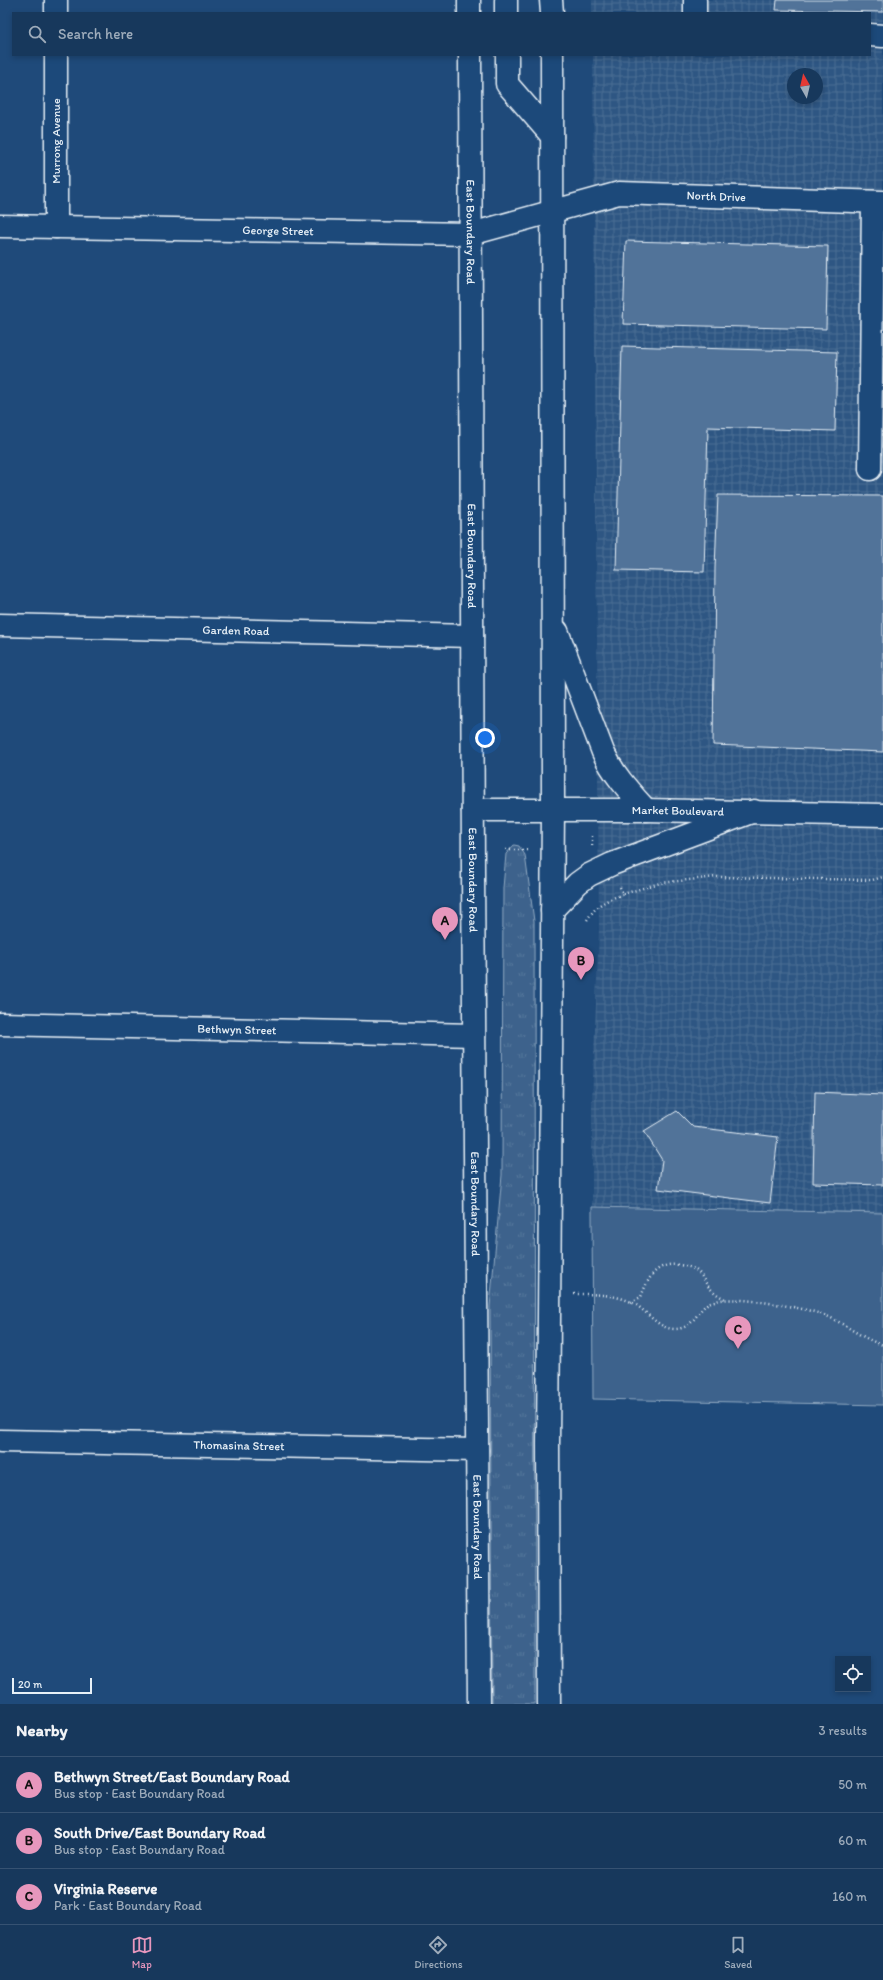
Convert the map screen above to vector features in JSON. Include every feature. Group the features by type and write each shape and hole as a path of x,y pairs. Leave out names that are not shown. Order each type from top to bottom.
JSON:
{"main road":[{"path":"56,0 56,12"},
{"path":"469,0 470,12"},
{"path":"506,0 506,12"},
{"path":"552,0 552,12"},
{"path":"694,12 695,0"},
{"path":"871,35 883,36"},
{"name":"Murrong Avenue","path":"56,56 56,227"},
{"name":"East Boundary Road","path":"470,56 474,1035 479,1704"},
{"path":"507,56 507,84 552,136"},
{"path":"549,1704 549,1295 553,809 552,56"},
{"name":"North Drive","path":"553,211 619,193 878,202"},
{"path":"870,469 878,202"},
{"name":"George Street","path":"0,226 471,234 553,211"},
{"path":"553,619 603,752 611,769 619,781 646,810"},
{"name":"Garden Road","path":"0,625 472,636"},
{"name":"Market Boulevard","path":"473,810 553,809 754,811 883,815"},
{"path":"552,910 589,875 612,864 754,811"},
{"name":"Bethwyn Street","path":"0,1024 474,1035"},
{"name":"Thomasina Street","path":"0,1441 477,1450"}],"path":[{"path":"592,836 592,850"},
{"path":"506,850 532,850"},
{"path":"586,920 594,908 602,902 660,883 717,877 872,880 883,878"},
{"path":"618,880 623,894"},
{"path":"631,1302 641,1297 647,1280 653,1272 668,1264 688,1266 696,1270 715,1294 726,1300"},
{"path":"549,1295 604,1295 631,1302 660,1324 675,1329 690,1324 696,1319 706,1305 711,1302 726,1300 813,1311 827,1316 863,1336 883,1345"}],"shaded area":[{"path":"592,0 883,0 883,1213 592,1207 592,1103 599,930 593,56 871,56 871,12 592,12"}],"green space":[{"path":"514,845 519,846 525,855 534,921 535,1704 492,1704 490,1307 502,1175 503,888 506,854"},
{"path":"592,1207 883,1213 883,1405 593,1399"}],"building":[{"path":"777,0 883,0 883,12 776,10"},
{"path":"626,241 828,246 826,329 623,324"},
{"path":"622,346 837,352 835,431 708,427 704,572 616,570"},
{"path":"718,495 883,496 883,752 713,745 715,568"},
{"path":"815,1092 883,1095 883,1185 813,1183"},
{"path":"677,1111 693,1127 778,1137 770,1203 658,1189 662,1160 644,1131"}],"place":[{"name":"Bethwyn Street/East Boundary Road","path":"445,940"},
{"name":"South Drive/East Boundary Road","path":"581,980"},
{"name":"Virginia Reserve","path":"738,1349"}]}
